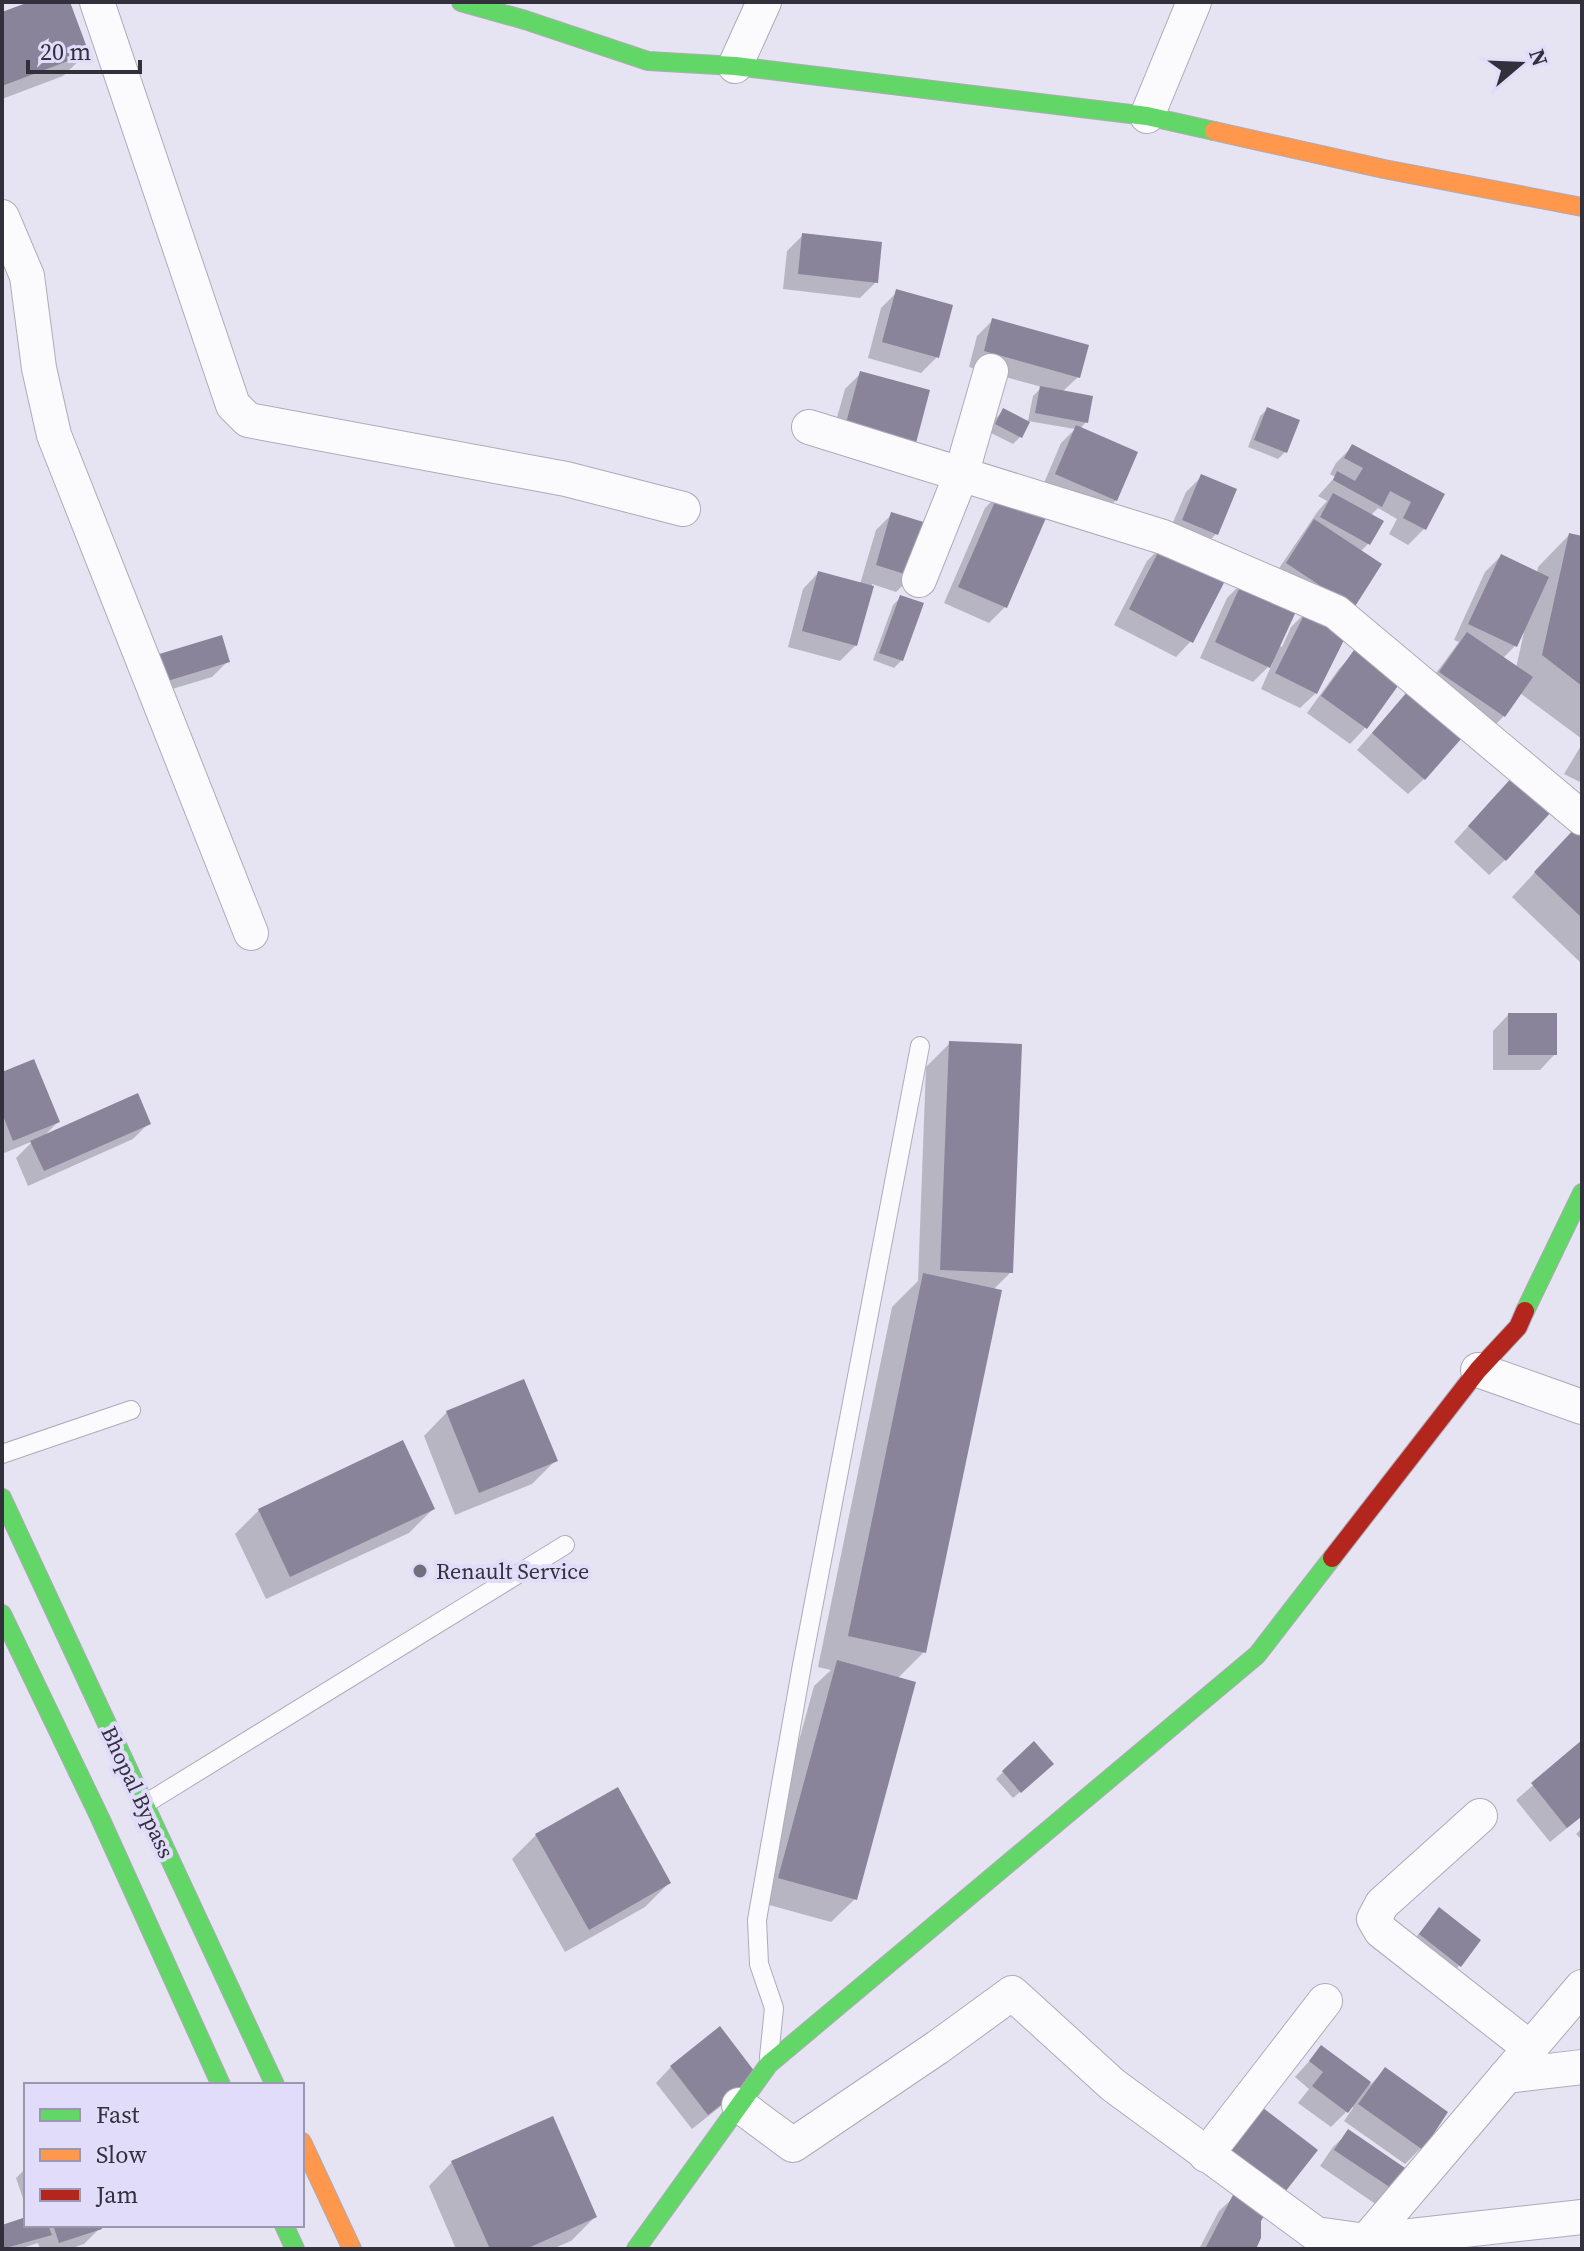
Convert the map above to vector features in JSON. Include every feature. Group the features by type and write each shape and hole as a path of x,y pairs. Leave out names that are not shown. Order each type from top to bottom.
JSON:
{"street":[{"path":"97,2 233,405 248,420 566,479 683,509"},
{"path":"461,2 523,11 648,61 735,66 1147,116 1384,169 1582,207"},
{"path":"735,66 764,2"},
{"path":"1147,116 1194,2"},
{"path":"2,217 27,276 39,368 54,435 251,933"},
{"path":"919,580 961,475 991,371"},
{"path":"809,427 1163,537 1336,612 1582,818"},
{"path":"636,2249 769,2064 1257,1655 1478,1370 1518,1327 1582,1193"},
{"path":"1478,1370 1582,1407"},
{"name":"Bhopal Bypass","path":"2,1498 274,2083"},
{"name":"Bhopal Bypass","path":"2,1614 100,1818 220,2083"},
{"path":"1480,1816 1382,1904 1374,1919 1381,1931 1530,2048"},
{"path":"1366,2241 1582,1987"},
{"path":"739,2105 793,2145 1012,1993 1113,2085 1316,2234 1366,2241 1582,2217"},
{"path":"1206,2155 1325,2001"},
{"path":"1506,2076 1582,2067"},
{"path":"304,2146 352,2249"},
{"path":"285,2227 295,2249"}],"lane":[{"path":"769,2064 774,2008 759,1964 757,1920 804,1649 920,1046"},
{"path":"2,1454 131,1410"},
{"path":"144,1805 565,1545"}],"building":[{"path":"29,2 70,2 89,53 2,86 2,12"},
{"path":"802,233 882,242 878,283 798,274"},
{"path":"896,289 953,305 939,358 882,342"},
{"path":"992,318 1089,345 1080,378 984,351"},
{"path":"860,371 930,390 916,443 846,423"},
{"path":"1040,386 1093,396 1088,423 1035,413"},
{"path":"1267,407 1300,420 1287,453 1254,440"},
{"path":"1003,408 1030,422 1022,438 995,424"},
{"path":"1076,425 1138,452 1117,501 1055,474"},
{"path":"1352,444 1445,494 1426,530 1403,518 1411,502 1390,491 1382,507 1333,480 1337,471 1355,481 1363,468 1344,458"},
{"path":"1201,474 1237,489 1218,535 1182,520"},
{"path":"1000,490 1049,511 1007,608 958,587"},
{"path":"1333,493 1384,521 1370,545 1320,517"},
{"path":"891,512 930,524 914,577 876,565"},
{"path":"1314,519 1382,564 1354,608 1286,563"},
{"path":"1569,533 1582,536 1582,686 1542,655"},
{"path":"1163,543 1227,577 1193,643 1129,609"},
{"path":"1501,554 1549,577 1517,647 1468,624"},
{"path":"818,571 874,586 857,646 802,631"},
{"path":"1243,580 1299,605 1270,668 1215,642"},
{"path":"900,595 924,603 903,661 879,653"},
{"path":"1307,609 1349,630 1317,694 1275,673"},
{"path":"1467,632 1533,677 1505,717 1439,672"},
{"path":"222,635 230,662 164,682 156,655"},
{"path":"1354,650 1400,683 1367,729 1321,696"},
{"path":"1413,685 1468,731 1425,780 1372,733"},
{"path":"1514,775 1553,810 1506,861 1468,826"},
{"path":"1576,827 1582,833 1582,918 1534,872"},
{"path":"1508,1013 1557,1013 1557,1055 1508,1055"},
{"path":"949,1041 1022,1044 1013,1273 940,1270"},
{"path":"34,1059 60,1122 13,1141 2,1113 2,1072"},
{"path":"138,1093 151,1124 44,1171 30,1141"},
{"path":"923,1273 1002,1290 926,1653 848,1636"},
{"path":"524,1379 558,1461 479,1493 446,1411"},
{"path":"403,1440 435,1509 290,1577 258,1509"},
{"path":"837,1660 916,1682 857,1900 778,1878"},
{"path":"1582,1740 1582,1816 1567,1828 1531,1783"},
{"path":"1034,1741 1054,1764 1021,1793 1002,1771"},
{"path":"618,1787 671,1883 589,1930 535,1834"},
{"path":"1439,1907 1481,1940 1461,1967 1419,1934"},
{"path":"720,2026 758,2076 708,2115 670,2066"},
{"path":"1321,2045 1371,2082 1348,2113 1312,2086 1323,2072 1309,2061"},
{"path":"1385,2067 1448,2112 1423,2150 1358,2104"},
{"path":"1254,2101 1318,2150 1285,2192 1222,2143"},
{"path":"553,2116 597,2217 526,2249 490,2249 451,2161"},
{"path":"1348,2129 1408,2170 1394,2190 1334,2150"},
{"path":"1234,2193 1267,2211 1261,2221 1261,2238 1256,2249 1205,2249"},
{"path":"24,2218 24,2227 49,2227 52,2235 2,2249 2,2225"},
{"path":"54,2227 102,2227 102,2229 59,2243"}],"traffic: fast":[{"path":"461,2 648,61 735,66 1147,116 1214,131"},
{"path":"1525,1311 1582,1193"},
{"path":"2,1498 274,2083"},
{"path":"636,2249 769,2064 1257,1655 1332,1558"},
{"path":"2,1614 100,1818 220,2083"},
{"path":"285,2227 295,2249"}],"traffic: slow":[{"path":"1214,131 1384,169 1582,207"},
{"path":"304,2146 352,2249"}],"traffic: jam":[{"path":"1332,1558 1478,1370 1518,1327 1525,1311"}],"place":[{"name":"Renault Service","path":"420,1571"}]}
